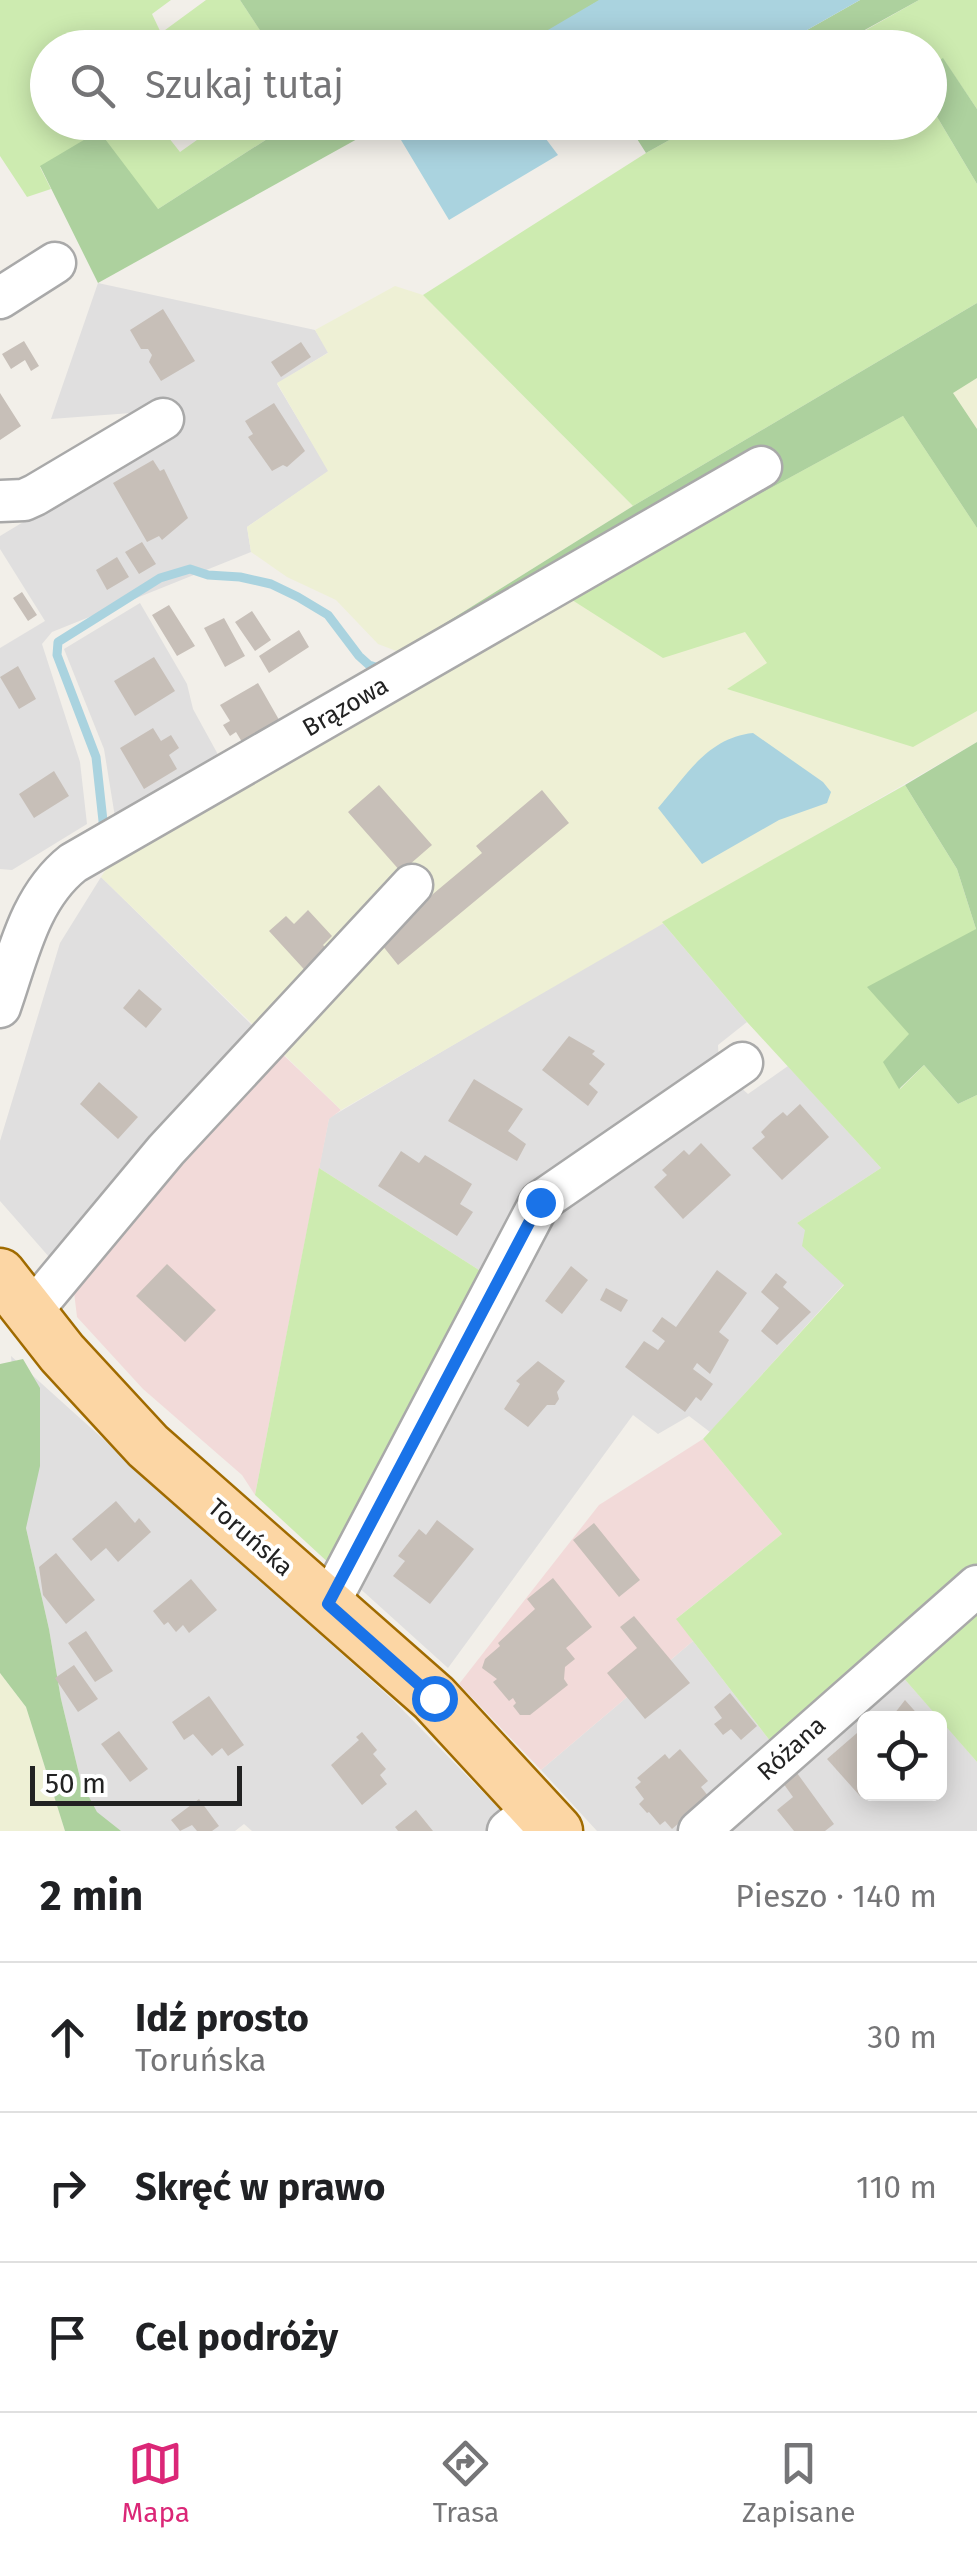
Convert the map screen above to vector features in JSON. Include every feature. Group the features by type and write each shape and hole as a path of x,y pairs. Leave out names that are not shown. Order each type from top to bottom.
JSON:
{"main road":[{"name":"Toruńska","path":"0,1274 148,1446 434,1698 534,1823"}],"street":[{"path":"0,298 55,263"},
{"path":"0,501 36,495 163,419"},
{"name":"Brązowa","path":"0,1008 43,894 63,871 761,467"},
{"path":"30,1313 166,1150 412,885"},
{"path":"328,1604 540,1202 742,1063"},
{"name":"Różana","path":"699,1831 977,1586"}],"shaded area":[{"path":"98,283 315,330 329,352 277,384 329,471 247,527 251,552 52,632 42,644 80,762 87,824 12,870 0,869 0,648 45,621 0,549 0,536 171,433 158,411 51,419"},
{"path":"140,603 187,684 193,709 232,780 120,848 104,749 64,649"},
{"path":"101,877 259,1032 50,1258 0,1201 0,1141 60,943"},
{"path":"662,922 747,1022 718,1045 719,1063 602,1144 490,1277 319,1168 329,1118"},
{"path":"275,1047 341,1110 329,1119 255,1495 242,1475 143,1389 77,1317 74,1292"},
{"path":"788,1066 881,1168 797,1223 806,1230 803,1246 844,1284 710,1432 689,1416 658,1434 633,1415 448,1668 355,1584 547,1214 738,1085 748,1094"},
{"path":"11,1356 394,1701 508,1818 493,1831 252,1831 244,1824 235,1831 105,1831 81,1782 26,1528"},
{"path":"703,1439 782,1534 677,1618 693,1641 541,1770 459,1684 599,1505"},
{"path":"693,1641 774,1746 676,1831 597,1831 541,1770"},
{"path":"901,1675 933,1711 859,1711"},
{"path":"857,1713 857,1801 947,1801 947,1727 977,1762 977,1831 721,1831"}],"green space":[{"path":"0,0 171,0 152,14 160,30 30,30 30,140 170,140 180,152 197,140 266,140 158,209 40,167 51,189 27,197 0,156"},
{"path":"206,0 240,0 260,30 165,30"},
{"path":"240,0 600,0 550,30 260,30"},
{"path":"860,0 919,0 865,30 807,30"},
{"path":"919,0 977,0 977,109 947,65 947,30 866,30"},
{"path":"947,64 977,109 977,184 947,134"},
{"path":"947,134 977,184 977,303 633,506 423,295 669,140 947,140"},
{"path":"84,140 106,140 158,209 266,140 355,140 98,283 40,166"},
{"path":"638,140 669,140 646,153"},
{"path":"395,286 423,295 633,506 399,652 378,644 336,600 287,577 251,552 247,527 328,471 277,383 328,353 315,330"},
{"path":"977,303 977,378 953,393 977,429 977,528 903,416 415,682 399,652 633,506"},
{"path":"977,329 977,742 341,1110 101,877 120,848"},
{"path":"903,416 977,528 977,711 913,747 727,689 767,663 745,632 663,658 569,598"},
{"path":"977,742 977,1095 958,1104 924,1065 899,1089 883,1062 909,1034 867,987 976,929 957,869 905,785"},
{"path":"905,785 957,869 976,929 909,1035 900,1089 924,1065 958,1104 977,1095 977,1566 774,1746 676,1619 782,1534 703,1439 844,1285 802,1246 805,1230 797,1223 881,1168 747,1022 662,922"},
{"path":"319,1168 490,1277 332,1566 255,1495"},
{"path":"23,1359 40,1388 40,1466 26,1528 61,1699 81,1782 97,1812 121,1831 65,1831 26,1707 0,1673 0,1364"},
{"path":"977,1612 977,1762 947,1728 947,1711 932,1711 901,1675"},
{"path":"0,1673 26,1707 65,1831 0,1831"}],"water":[{"path":"599,0 860,0 807,30 548,30"},
{"path":"401,140 547,140 558,155 449,220"},
{"path":"753,733 823,782 831,792 827,803 779,820 702,864 658,808 710,750 737,736"}],"building":[{"path":"163,309 195,361 161,381 149,362 152,355 148,349 141,349 130,330"},
{"path":"24,341 39,366 31,371 25,360 11,369 2,354"},
{"path":"301,342 311,357 281,377 271,362"},
{"path":"0,393 21,426 0,440"},
{"path":"274,403 305,451 287,467 272,471 248,437 253,434 245,421"},
{"path":"153,460 160,471 164,469 188,518 162,540 159,536 147,542 113,483"},
{"path":"142,542 156,564 139,574 125,552"},
{"path":"117,557 129,577 107,590 96,570"},
{"path":"22,592 37,615 28,621 13,598"},
{"path":"169,605 195,646 177,656 152,615"},
{"path":"252,611 271,640 255,651 235,622"},
{"path":"224,618 245,656 225,667 204,628"},
{"path":"299,630 309,647 269,673 259,656"},
{"path":"154,657 175,691 135,716 114,681"},
{"path":"18,666 36,699 19,709 0,677"},
{"path":"258,683 282,725 245,747 236,732 230,736 223,725 230,721 220,705"},
{"path":"153,728 161,741 171,735 179,748 169,755 177,769 144,789 120,748"},
{"path":"54,771 69,796 34,818 19,794"},
{"path":"379,785 432,845 401,872 348,812"},
{"path":"542,790 569,823 398,965 378,940 482,853 476,846"},
{"path":"308,910 332,936 323,945 335,958 312,978 269,931 286,916 294,924"},
{"path":"139,989 162,1009 146,1028 123,1008"},
{"path":"569,1036 595,1051 592,1054 605,1064 589,1084 598,1092 588,1106 542,1070"},
{"path":"474,1079 523,1109 508,1131 526,1144 517,1161 448,1121"},
{"path":"99,1082 138,1117 118,1139 80,1104"},
{"path":"800,1104 829,1137 782,1180 752,1148 765,1137 761,1132 772,1121 783,1112 787,1116"},
{"path":"701,1143 731,1175 683,1219 654,1187 667,1175 662,1170 684,1150 689,1155"},
{"path":"401,1151 419,1163 425,1155 472,1184 460,1204 473,1212 457,1236 378,1186"},
{"path":"167,1264 216,1310 185,1342 136,1296"},
{"path":"571,1266 588,1280 562,1314 545,1301"},
{"path":"717,1270 747,1293 719,1332 729,1340 710,1374 697,1363 693,1369 713,1384 701,1401 696,1397 685,1412 625,1367 644,1341 658,1350 665,1341 652,1331 662,1317 676,1327"},
{"path":"776,1273 787,1282 783,1287 811,1312 777,1345 761,1331 779,1308 761,1292"},
{"path":"606,1288 628,1300 621,1312 600,1300"},
{"path":"538,1361 565,1381 557,1392 559,1399 555,1405 547,1405 528,1427 504,1409 520,1384 516,1381"},
{"path":"116,1501 135,1523 139,1518 151,1532 118,1562 106,1548 91,1561 72,1539"},
{"path":"437,1520 474,1549 430,1604 393,1576 405,1561 398,1556 419,1529 426,1535"},
{"path":"594,1523 640,1580 619,1597 573,1540"},
{"path":"56,1553 95,1600 66,1624 43,1595 39,1567"},
{"path":"553,1578 592,1627 566,1648 575,1659 565,1667 568,1685 530,1715 520,1715 513,1706 513,1698 509,1701 493,1682 497,1679 482,1668 485,1659 500,1646 498,1643 535,1609 527,1599"},
{"path":"191,1579 217,1610 189,1633 183,1625 176,1632 153,1611"},
{"path":"634,1616 690,1683 645,1719 607,1673 637,1648 620,1627"},
{"path":"86,1631 113,1671 95,1682 68,1643"},
{"path":"74,1665 98,1699 78,1712 55,1678"},
{"path":"730,1693 757,1726 741,1740 731,1729 723,1735 714,1724 722,1718 714,1707"},
{"path":"209,1696 244,1745 228,1756 222,1748 212,1756 193,1734 184,1740 172,1722"},
{"path":"905,1700 915,1711 896,1711"},
{"path":"119,1731 148,1769 130,1782 101,1744"},
{"path":"362,1732 377,1750 373,1754 386,1769 380,1775 387,1784 362,1805 331,1765 359,1740 356,1737"},
{"path":"857,1733 857,1793 827,1759"},
{"path":"680,1749 708,1781 701,1787 709,1797 672,1829 665,1821 660,1825 639,1804 644,1799 635,1787 641,1782 637,1778 665,1754 669,1759"},
{"path":"797,1773 834,1824 825,1831 794,1831 777,1810 793,1797 783,1783"},
{"path":"199,1799 219,1826 212,1831 197,1831 192,1825 180,1831 171,1820"},
{"path":"416,1810 433,1831 398,1831 395,1827"}],"waterway":[{"path":"104,830 96,757 57,655 58,642 160,578 190,569 271,584 328,615 359,656 382,669"}],"route":[{"path":"434,1698 328,1604 540,1202"}]}
